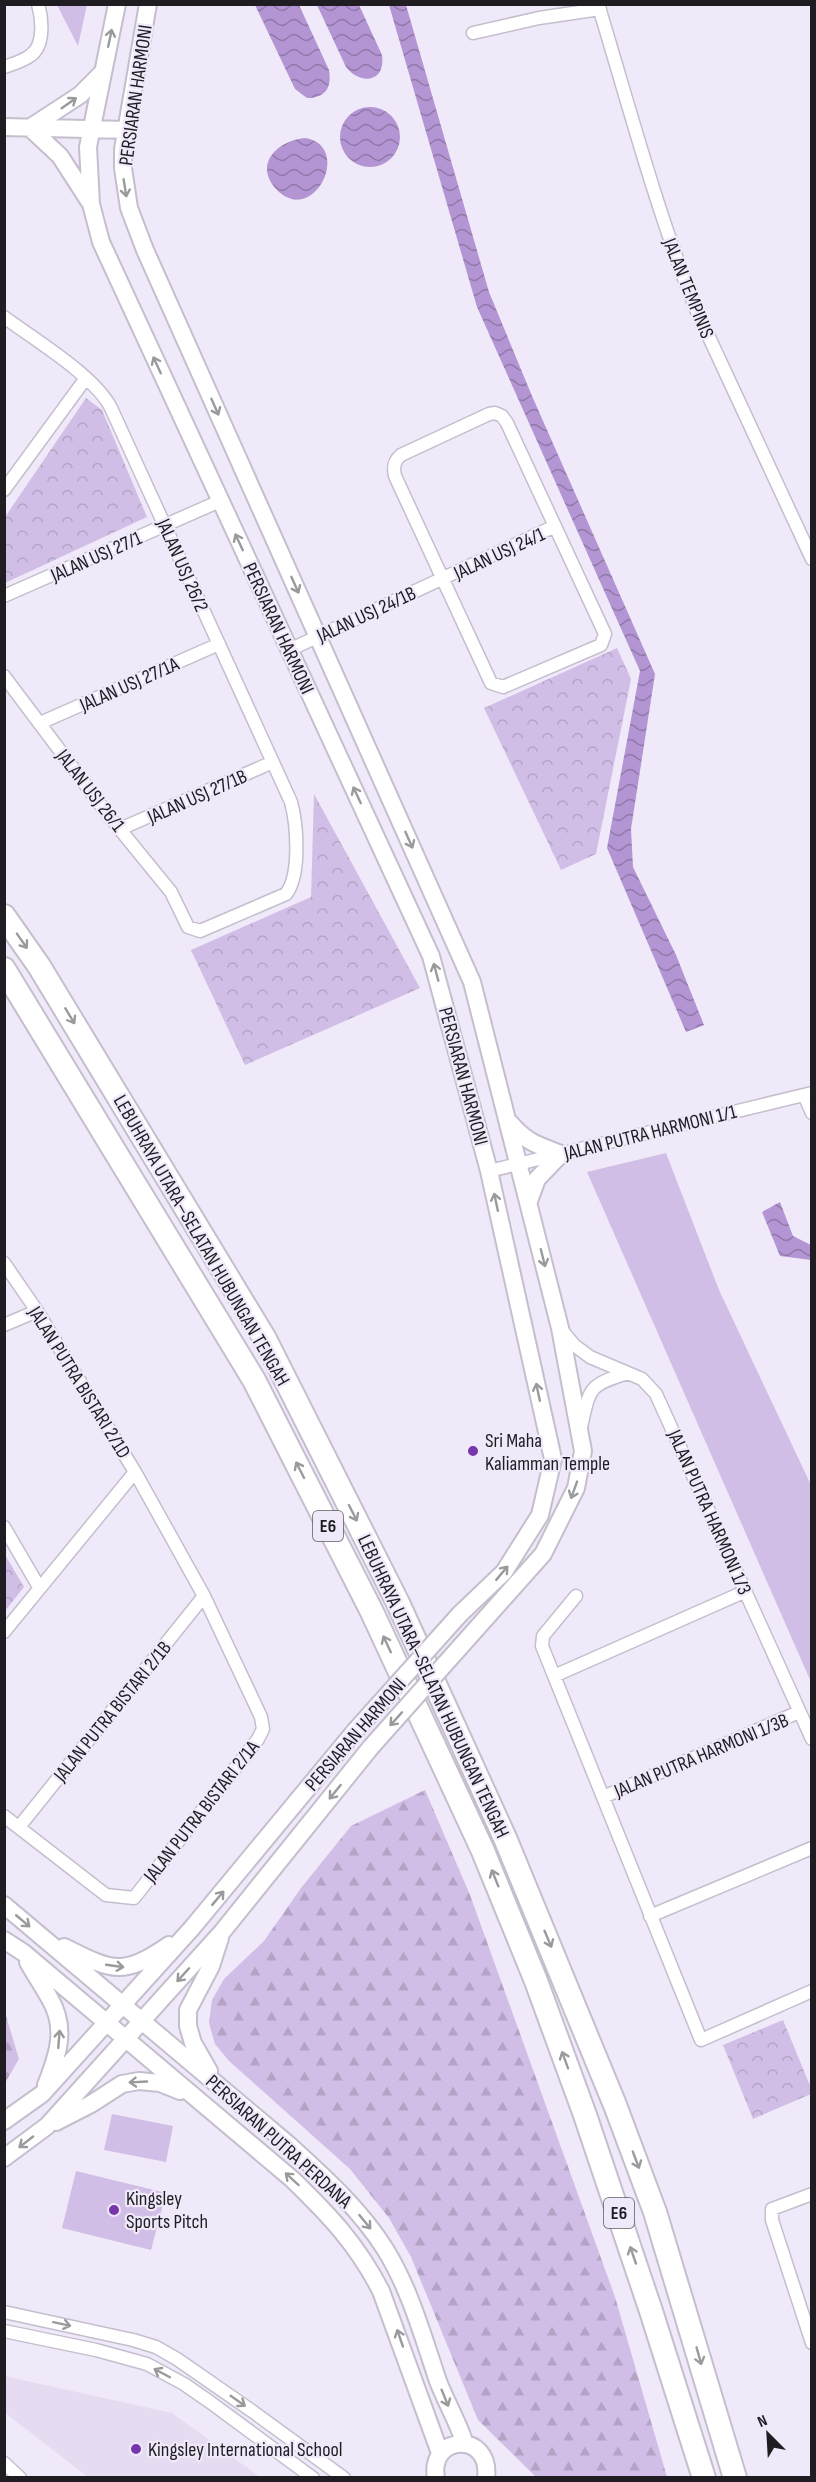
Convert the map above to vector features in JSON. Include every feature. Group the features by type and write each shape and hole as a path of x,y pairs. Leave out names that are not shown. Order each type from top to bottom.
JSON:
{"highway":[{"name":"LEBUHRAYA UTARA–SELATAN HUBUNGAN TENGAH","path":"4,916 39,966 265,1340 428,1667 506,1838 656,2212 735,2478"},
{"name":"LEBUHRAYA UTARA–SELATAN HUBUNGAN TENGAH","path":"4,969 254,1380 372,1612 483,1851 536,1981 585,2115 704,2478"}],"main road":[{"name":"PERSIARAN HARMONI","path":"42,2094 192,1928 355,1731 460,1614 504,1572 540,1515 553,1459 489,1171 431,956 100,242 91,204 88,164 92,129 117,4"},
{"name":"PERSIARAN HARMONI","path":"47,2126 222,1932 371,1747 543,1554 576,1488 583,1451 560,1328 472,982 137,232 124,186 123,149 148,4"},
{"path":"30,128 80,95 103,72"},
{"path":"4,127 127,130"},
{"path":"30,128 60,156 91,204"},
{"path":"506,1118 522,1137 534,1145 561,1154 537,1179 529,1201"},
{"name":"PERSIARAN PUTRA PERDANA","path":"4,1905 215,2082 325,2178 364,2220 386,2250 411,2303 447,2403 465,2444"},
{"path":"42,1936 103,1964 123,1968 139,1965 192,1928"},
{"path":"215,2082 193,2043 188,2026 188,2010 212,1966 222,1932"},
{"name":"PERSIARAN PUTRA PERDANA","path":"4,1940 24,1953 194,2096 292,2179 333,2218 347,2235 381,2291 440,2453"},
{"path":"4,2121 42,2094 57,2056 61,2033 59,2018 24,1953"},
{"path":"4,2158 47,2126 91,2104 122,2084 139,2081 160,2083 194,2096"},
{"path":"434,2477 434,2468 440,2453 452,2445 465,2444 481,2452 485,2460 486,2478"}],"street":[{"path":"472,33 599,7"},
{"name":"JALAN TEMPINIS","path":"599,7 666,231 681,271 812,559"},
{"path":"4,67 32,55 37,48 39,9"},
{"name":"JALAN USJ 26/2","path":"4,317 86,378 105,397 273,762 294,816 295,854"},
{"path":"4,490 86,378"},
{"path":"495,413 502,416 602,625 605,634 601,645 510,685 498,687 491,683 442,579 394,476 396,459 495,413"},
{"name":"JALAN USJ 27/1","path":"4,596 220,501"},
{"name":"JALAN USJ 24/1","path":"442,579 555,526"},
{"name":"JALAN USJ 24/1B","path":"289,650 442,579"},
{"name":"JALAN USJ 27/1A","path":"40,723 219,644"},
{"name":"JALAN USJ 26/1","path":"4,676 120,829 171,892 188,927 200,931 286,894 291,887 295,854"},
{"name":"JALAN USJ 27/1B","path":"120,829 273,762"},
{"path":"808,1094 812,1113"},
{"name":"JALAN PUTRA HARMONI 1/1","path":"489,1171 808,1094"},
{"name":"JALAN PUTRA BISTARI 2/1D","path":"4,1263 37,1311 135,1472 204,1596"},
{"path":"4,1325 37,1311"},
{"name":"JALAN PUTRA HARMONI 1/3","path":"560,1328 574,1345 590,1357 642,1379 656,1394 812,1739"},
{"name":"PERSIARAN HARMONI","path":"579,1432 586,1400 594,1386 628,1373"},
{"path":"4,1632 135,1472"},
{"path":"4,1527 39,1587"},
{"path":"554,1676 746,1591"},
{"name":"JALAN PUTRA BISTARI 2/1A","path":"19,1827 106,1895 134,1898 258,1739 263,1729 261,1717 204,1596"},
{"name":"JALAN PUTRA BISTARI 2/1B","path":"19,1827 204,1596"},
{"path":"576,1596 543,1636 542,1646 701,2040 812,1991"},
{"name":"JALAN PUTRA HARMONI 1/3B","path":"603,1797 800,1712"},
{"path":"4,1816 19,1827"},
{"path":"650,1916 812,1848"},
{"path":"810,2336 772,2220 772,2209 812,2193"},
{"path":"4,2312 156,2347 224,2391 344,2478"},
{"path":"4,2331 96,2350 147,2364 193,2390 314,2478"},
{"path":"4,2463 20,2478"}],"shaded area":[{"name":"Kingsley International School","path":"4,2376 172,2413 260,2477 88,2477 5,2413"}],"green space":[{"path":"57,5 87,5 78,46"},
{"path":"86,398 102,410 147,517 5,583 5,517"},
{"path":"617,648 631,679 596,854 561,870 484,708"},
{"path":"314,794 420,988 245,1065 191,950 311,897"},
{"path":"666,1153 719,1290 811,1485 811,1682 587,1172"},
{"path":"4,1553 24,1587 5,1611 4,1611"},
{"path":"425,1790 470,1895 615,2297 667,2477 536,2477 478,2420 411,2257 389,2218 350,2169 229,2061 215,2044 209,2023 212,2000 224,1979 264,1941 301,1888 351,1826"},
{"path":"4,2009 19,2059 5,2083 4,2083"},
{"path":"783,2020 811,2088 811,2094 753,2119 723,2045"},
{"path":"112,2114 173,2126 166,2162 104,2150"},
{"name":"Kingsley Sports Pitch","path":"76,2171 166,2193 151,2250 62,2228"}],"water":[{"path":"255,5 299,5 329,70 330,82 323,94 307,98 295,89"},
{"path":"317,5 359,5 382,55 380,71 376,76 365,79 352,73 346,67"},
{"path":"389,5 406,5 489,292 532,396 655,674 631,829 633,867 676,955 704,1025 686,1032 607,848 640,671 477,307"},
{"path":"364,107 376,107 387,112 395,120 400,137 398,149 387,162 376,167 364,167 353,162 345,154 340,143 340,131 345,120 353,112"},
{"path":"305,138 319,144 326,154 327,167 324,180 316,191 305,198 293,199 279,192 271,183 267,165 276,150 284,144"},
{"path":"780,1202 793,1236 811,1245 811,1260 780,1256 762,1212"}],"place":[{"name":"Sri Maha Kaliamman Temple","path":"473,1451"},
{"name":"Kingsley Sports Pitch","path":"114,2210"},
{"name":"Kingsley International School","path":"136,2449"}]}
